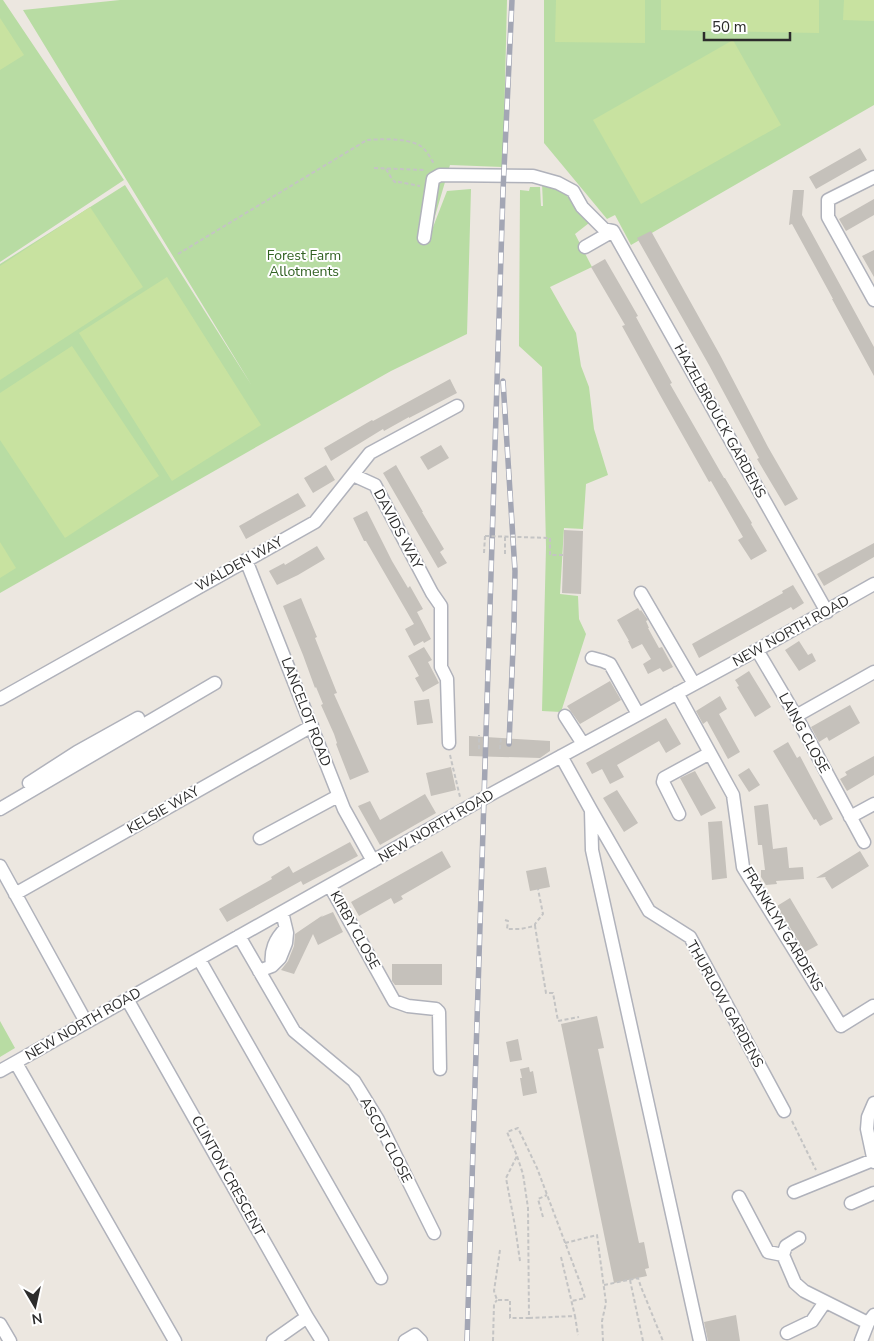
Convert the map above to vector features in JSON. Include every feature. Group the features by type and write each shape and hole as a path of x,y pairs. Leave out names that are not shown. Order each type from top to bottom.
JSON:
{"street":[{"path":"424,238 433,179 439,173 533,176 550,180 573,192 582,207 604,229 614,231"},
{"path":"874,177 828,200 828,217 874,300"},
{"path":"585,248 614,231"},
{"name":"HAZELBROUCK GARDENS","path":"614,231 827,612"},
{"name":"WALDEN WAY","path":"0,699 315,522 370,453 457,406"},
{"name":"DAVIDS WAY","path":"353,475 375,485 432,593 441,606 442,667 447,679 449,743"},
{"name":"LANCELOT ROAD","path":"246,560 338,796 373,861"},
{"name":"NEW NORTH ROAD","path":"0,1071 463,810 827,612 874,584"},
{"path":"641,593 694,684"},
{"name":"LAING CLOSE","path":"757,650 796,716 864,842"},
{"path":"592,658 610,664 638,714"},
{"path":"796,716 874,672"},
{"path":"0,800 77,752 210,682 0,809"},
{"name":"FRANKLYN GARDENS","path":"677,693 733,795 743,867 842,1026 873,1006"},
{"path":"565,716 582,744"},
{"name":"KELSIE WAY","path":"15,894 312,726"},
{"path":"679,814 663,782 664,778 710,753"},
{"name":"THURLOW GARDENS","path":"561,756 649,911 690,938 784,1111"},
{"path":"260,838 338,796"},
{"path":"850,817 874,804"},
{"path":"591,810 592,850 700,1341"},
{"path":"0,866 86,1022"},
{"name":"KIRBY CLOSE","path":"330,886 394,1001 408,1006 436,1008 439,1012 440,1069"},
{"path":"259,971 272,966 280,958 286,943 287,934 282,912"},
{"name":"ASCOT CLOSE","path":"239,936 294,1031 354,1081 378,1120 434,1233"},
{"path":"199,959 381,1278"},
{"name":"CLINTON CRESCENT","path":"127,999 322,1341"},
{"path":"16,1063 175,1341"},
{"path":"794,1192 874,1161 867,1129 868,1117 874,1102"},
{"path":"851,1203 874,1193"},
{"path":"739,1196 768,1252 783,1255"},
{"path":"799,1238 786,1246 783,1255 796,1283 804,1291 825,1302 871,1319 861,1341"},
{"path":"787,1333 812,1320 825,1302"},
{"path":"272,1341 307,1317"},
{"path":"0,1324 10,1341"}],"path":[{"path":"178,254 367,140 390,139 420,145 428,154 439,173"},
{"path":"374,168 439,173"},
{"path":"386,169 396,183 431,188"},
{"path":"484,552 485,536 505,536 550,538 550,555 563,555"},
{"path":"505,536 505,554"},
{"path":"479,735 479,749"},
{"path":"500,749 501,737"},
{"path":"449,743 451,760 463,810"},
{"path":"538,889 543,914 535,926 546,993 553,993 558,1021 580,1017"},
{"path":"505,920 508,921 507,929 535,926"},
{"path":"784,1111 790,1118 821,1181"},
{"path":"529,1318 528,1208 523,1174 507,1132 518,1128 532,1156 578,1274 585,1298 572,1301"},
{"path":"517,1156 506,1178 520,1261"},
{"path":"543,1217 538,1198 547,1195"},
{"path":"565,1243 597,1236 606,1303 602,1321 603,1341"},
{"path":"493,1341 494,1304 497,1300 494,1291 500,1250"},
{"path":"561,1257 576,1316 578,1334"},
{"path":"604,1286 638,1278 663,1341"},
{"path":"630,1280 643,1341"},
{"path":"497,1300 510,1300 510,1318 576,1316"}],"green space":[{"path":"0,0 3,0 124,180 0,262"},
{"name":"Forest Farm Allotments","path":"120,0 507,0 503,167 450,165 428,240 447,191 471,189 467,334 391,371 0,593 0,264 125,185 252,386 23,10"},
{"path":"544,0 874,0 874,105 631,245 615,215 607,219 544,143"},
{"path":"556,0 645,0 645,43 555,42"},
{"path":"661,0 819,0 819,33 661,30"},
{"path":"844,0 874,0 874,21 843,20"},
{"path":"0,18 24,55 0,70"},
{"path":"733,40 781,125 641,204 593,120"},
{"path":"542,183 560,187 589,223 575,234 592,267 550,287 576,333 581,366 589,387 594,429 608,475 586,484 583,529 564,528 560,594 578,596 579,619 586,634 561,712 542,711 546,547 542,367 519,346 520,190 529,191 530,187 540,187 541,206 543,206"},
{"path":"90,207 143,287 0,380 0,266"},
{"path":"167,277 261,425 172,481 79,333"},
{"path":"72,346 159,476 65,538 0,440 0,393"},
{"path":"0,542 16,568 0,578"},
{"path":"0,1021 15,1048 0,1057"}],"building":[{"path":"860,148 867,160 816,189 809,177"},
{"path":"793,190 804,190 802,215 874,347 874,376 792,224 789,225"},
{"path":"874,199 874,215 846,231 839,219"},
{"path":"651,231 798,499 785,506 757,459 759,458 709,365 637,238"},
{"path":"874,250 874,277 862,256"},
{"path":"605,259 638,316 636,317 672,383 670,384 767,551 751,560 738,540 743,537 711,481 709,482 660,395 622,326 625,325 591,267"},
{"path":"450,379 457,393 384,431 383,429 331,461 324,448 372,420"},
{"path":"441,445 449,458 428,470 420,457"},
{"path":"326,465 335,480 313,493 304,478"},
{"path":"396,465 444,549 440,552 447,563 438,568 383,473"},
{"path":"298,493 306,506 246,539 239,526"},
{"path":"367,511 392,561 408,588 410,586 423,609 417,612 431,639 424,643 423,641 414,646 405,629 414,624 366,541 364,541 353,518"},
{"path":"564,530 583,531 581,594 562,593"},
{"path":"874,543 874,557 824,586 817,574"},
{"path":"317,546 325,559 277,585 269,571 284,563 285,565"},
{"path":"793,585 804,603 793,610 791,607 699,658 692,644 783,593 782,591"},
{"path":"301,598 337,693 334,694 369,772 350,780 334,734 321,705 323,704 283,606"},
{"path":"638,608 648,620 646,621 648,628 659,648 662,647 673,667 663,672 660,668 648,674 643,664 651,659 642,644 632,649 617,620"},
{"path":"799,641 808,655 812,653 816,661 799,671 785,650"},
{"path":"424,647 432,660 428,662 439,683 423,692 415,678 419,676 408,656"},
{"path":"749,671 771,707 755,717 737,687 739,686 735,680"},
{"path":"610,681 621,700 580,724 567,706"},
{"path":"720,696 727,709 719,714 740,752 728,759 707,721 703,724 696,711"},
{"path":"429,699 433,723 417,725 414,701"},
{"path":"850,705 860,723 829,741 827,737 819,742 811,727"},
{"path":"666,718 681,744 666,753 659,741 617,765 624,777 610,784 602,769 592,774 586,763"},
{"path":"469,736 550,741 550,751 540,758 469,756"},
{"path":"788,742 797,758 800,756 833,819 820,826 816,819 814,820 773,751"},
{"path":"874,756 874,775 847,791 840,779 847,775 845,772"},
{"path":"451,767 456,790 431,796 426,773"},
{"path":"749,768 760,785 749,792 738,775"},
{"path":"695,771 716,808 701,816 680,778"},
{"path":"617,790 638,823 624,832 603,798"},
{"path":"425,794 436,813 380,845 358,806 370,801 380,820"},
{"path":"768,804 773,849 787,847 789,868 803,867 804,879 776,881 777,884 766,885 761,877 761,870 765,870 762,845 758,845 754,806"},
{"path":"722,821 727,878 712,880 708,822"},
{"path":"350,842 358,856 303,885 301,881 227,922 219,909 272,879 271,877 289,866 293,873"},
{"path":"442,851 451,867 401,896 403,899 394,904 391,898 359,916 351,902"},
{"path":"860,851 869,866 832,889 826,877 816,878"},
{"path":"546,867 550,887 530,891 526,871"},
{"path":"790,898 818,945 805,952 777,906"},
{"path":"333,912 343,932 318,945 313,934 294,974 281,970 288,961 294,946 295,934 323,915 321,917"},
{"path":"392,964 442,964 442,985 395,985 392,981"},
{"path":"597,1016 604,1048 598,1049 639,1243 644,1242 649,1268 645,1269 647,1276 614,1283 561,1024"},
{"path":"518,1039 522,1060 510,1062 506,1042"},
{"path":"529,1067 530,1072 533,1071 537,1093 523,1096 520,1069"},
{"path":"736,1315 740,1341 708,1341 704,1322"}],"railway":[{"path":"467,1341 503,191 512,0"},
{"path":"503,381 515,571 509,744"}]}
